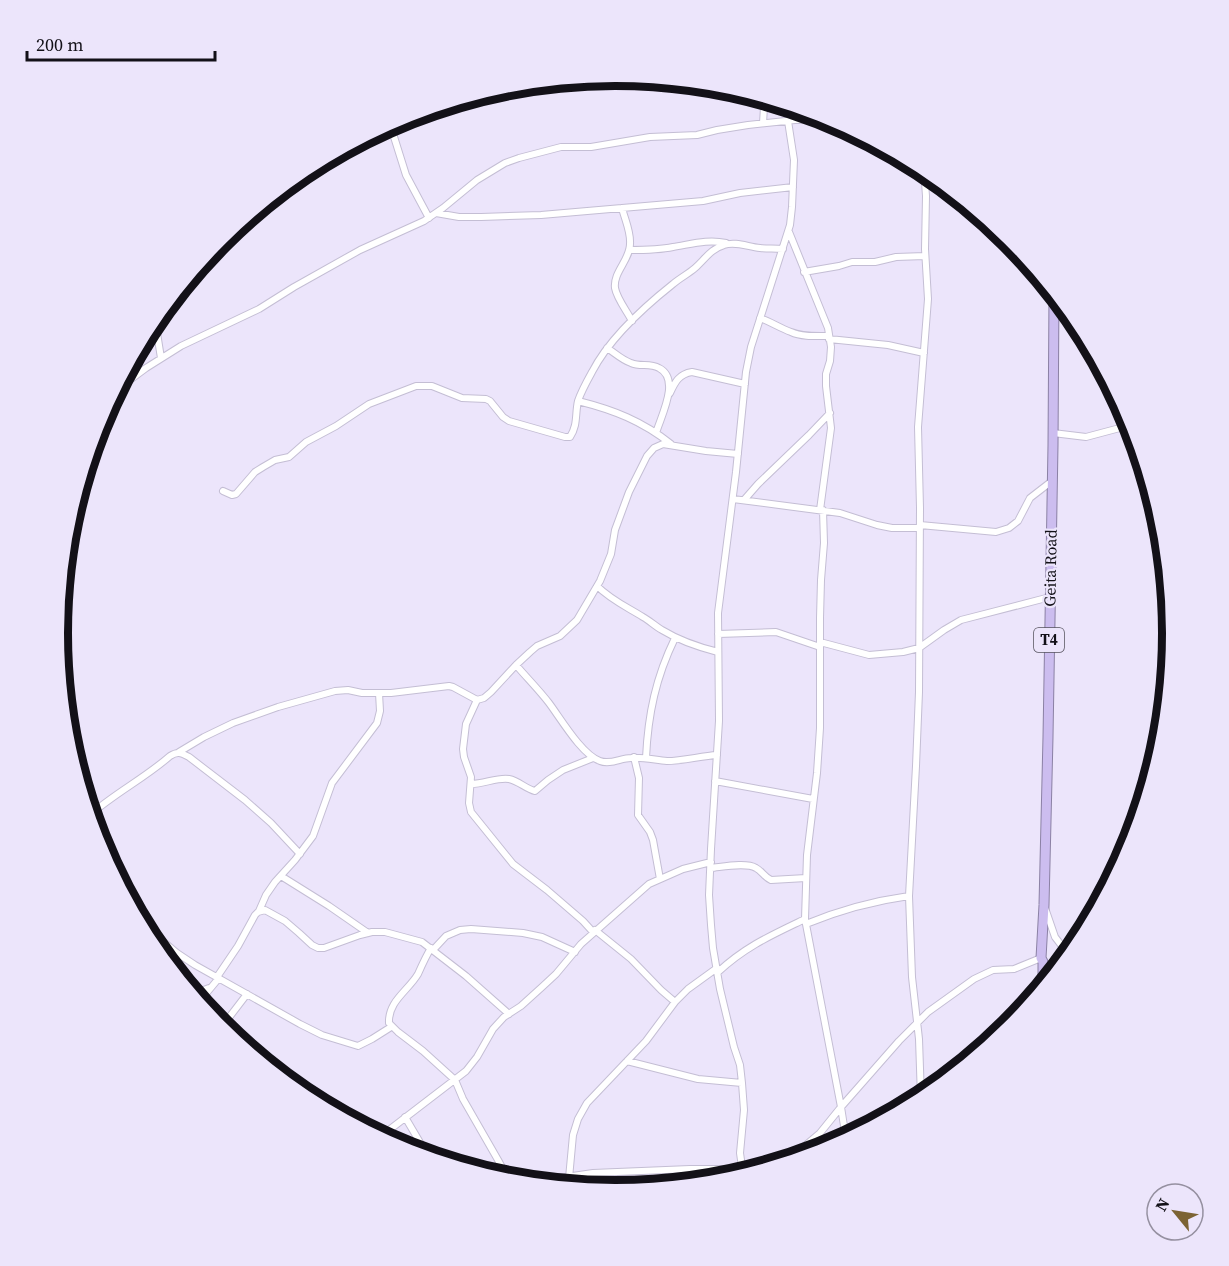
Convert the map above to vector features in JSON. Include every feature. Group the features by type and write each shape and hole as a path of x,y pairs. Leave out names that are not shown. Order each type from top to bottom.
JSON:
{"highway":[{"name":"Geita Road","path":"1043,973 1054,308"}],"street":[{"path":"763,123 764,107"},
{"path":"130,380 181,346 259,309 360,250 429,218 477,180 512,160 561,147 591,147 650,137 697,135 763,123 804,120"},
{"path":"742,1164 740,1153 744,1110 740,1065 720,989 713,948 709,895 719,721 718,613 751,347 789,232 794,159 788,121"},
{"path":"393,133 406,176 429,218"},
{"path":"921,1086 919,1039 912,977 909,896 917,755 920,527 918,427 928,299 925,256 925,183"},
{"path":"436,213 459,217 497,217 704,201 740,193 793,188"},
{"path":"622,208 629,231 630,245 615,279 615,290 632,321"},
{"path":"789,232 828,328 829,337 830,362 825,386 831,428 822,510 824,543 821,580 820,728 807,855 806,922 844,1129"},
{"path":"629,250 672,248 714,240 732,244"},
{"path":"223,491 232,495 236,494 255,472 274,460 289,457 306,442 369,404 416,386 432,386 462,398 486,399 509,421 570,437 575,429 578,401 607,348 617,335 666,290 724,244 737,243 760,248 783,249"},
{"path":"804,272 852,262 875,262 896,257 925,256"},
{"path":"760,318 777,324 791,333 803,336 888,345 924,353"},
{"path":"157,334 161,358"},
{"path":"607,348 632,363 656,366 662,370 669,383 669,396"},
{"path":"656,433 676,381 685,373 692,372 745,384"},
{"path":"578,401 638,421 674,446"},
{"path":"744,500 830,413"},
{"path":"1053,433 1086,437 1121,428"},
{"path":"97,809 132,786 170,756 233,723 278,707 335,691 348,690 379,693 449,686 477,700 484,698 537,646 560,636 585,608 610,554 615,530 629,492 647,456 654,448 663,444 738,454"},
{"path":"733,499 822,510 892,528 920,527 996,532 1009,528 1018,521 1030,498 1052,481"},
{"path":"597,586 618,603 675,638 687,644 718,652"},
{"path":"718,634 776,632 869,655 903,652 919,648 961,620 1050,597"},
{"path":"646,758 650,710 658,678 675,638"},
{"path":"516,665 593,758 605,763 634,757 669,761 717,755"},
{"path":"205,996 258,912 266,895 313,836 332,783 377,723 380,711 379,693"},
{"path":"477,700 466,724 463,749 471,777 469,803 471,812 504,854 524,873 623,952 675,1002"},
{"path":"179,752 189,757 245,800 271,823 300,854"},
{"path":"634,757 639,778 638,815 653,840 660,879"},
{"path":"471,784 508,779 535,791 563,770 593,758"},
{"path":"715,781 813,798"},
{"path":"388,1131 466,1071 493,1029 504,1017 521,1006 556,974 594,931 649,884 683,869 711,865 747,865 757,868 771,880 806,878"},
{"path":"281,876 368,933"},
{"path":"569,1178 573,1135 578,1119 587,1103 646,1041 675,1002 688,989 771,934 842,910 909,896"},
{"path":"1044,904 1055,937 1062,946"},
{"path":"258,912 265,910 276,915 318,948 368,933 385,932 422,942 509,1014"},
{"path":"502,1168 463,1100 455,1080 392,1027 389,1017 394,1003 411,983 432,949 446,936 460,930 523,933 542,937 574,952"},
{"path":"163,941 195,965 322,1035 354,1045 362,1045 392,1027"},
{"path":"806,1145 820,1133 899,1041 928,1012 974,979 993,970 1014,969 1041,958"},
{"path":"201,991 211,988"},
{"path":"228,1019 247,994"},
{"path":"627,1061 698,1079 742,1083"},
{"path":"405,1117 421,1144"},
{"path":"569,1178 592,1173 690,1169 713,1170"}]}
